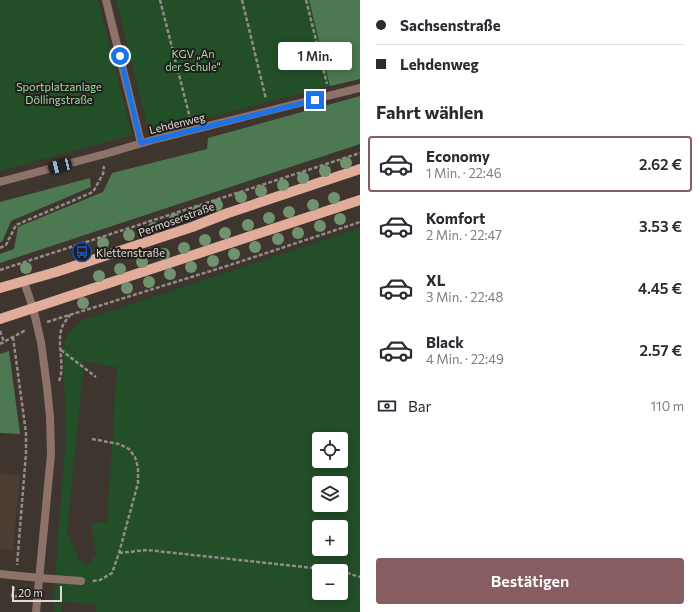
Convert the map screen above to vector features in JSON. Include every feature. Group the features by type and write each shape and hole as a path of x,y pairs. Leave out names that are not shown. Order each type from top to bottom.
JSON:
{"main road":[{"name":"Permoserstraße","path":"0,288 24,282 192,228 228,212 360,169"},
{"path":"0,319 360,200"}],"street":[{"path":"106,0 141,143"},
{"name":"Lehdenweg","path":"0,182 106,154 141,143 360,88"},
{"path":"24,282 33,308 41,342 50,417 51,454 36,612"},
{"path":"0,574 81,581"}],"path":[{"path":"160,0 191,123"},
{"path":"242,0 268,102"},
{"path":"306,0 328,87"},
{"path":"0,270 360,153"},
{"path":"0,248 6,245 16,225 93,192 103,174 106,154"},
{"path":"0,344 37,325 360,222"},
{"path":"47,387 59,381 61,374 61,332 63,324 71,314"},
{"path":"0,330 4,342"},
{"path":"12,596 16,576 26,453 26,433 13,337"},
{"path":"60,350 96,376"},
{"path":"81,581 100,580 112,573 138,483 138,468 135,457 129,449 119,444 92,439"},
{"path":"119,553 148,550 312,568"},
{"path":"348,573 360,577"}],"shaded area":[{"path":"0,474 20,475 13,550 0,549"}],"green space":[{"name":"Sportplatzanlage Döllingstraße","path":"0,0 98,0 132,135 0,171"},
{"name":"KGV „An der Schule“","path":"116,0 360,0 360,78 149,133"},
{"path":"309,0 360,0 360,79 330,86"},
{"path":"360,96 360,144 0,263 0,254 14,249 18,227 103,192 112,173 207,149 208,138"},
{"path":"90,178 91,187 11,221 2,242 0,242 0,202"},
{"path":"360,228 360,612 95,612 96,605 54,601 66,433 63,345 84,361 67,532 79,560 88,565 96,554 91,523 107,522 117,367 86,362 63,344 70,331 81,321"},
{"path":"9,351 20,434 0,433 0,354"},
{"path":"55,603 62,603 61,612 54,612"}],"place":[{"name":"Klettenstraße","path":"82,252"}],"route":[{"path":"120,56 141,143 315,100"}]}
